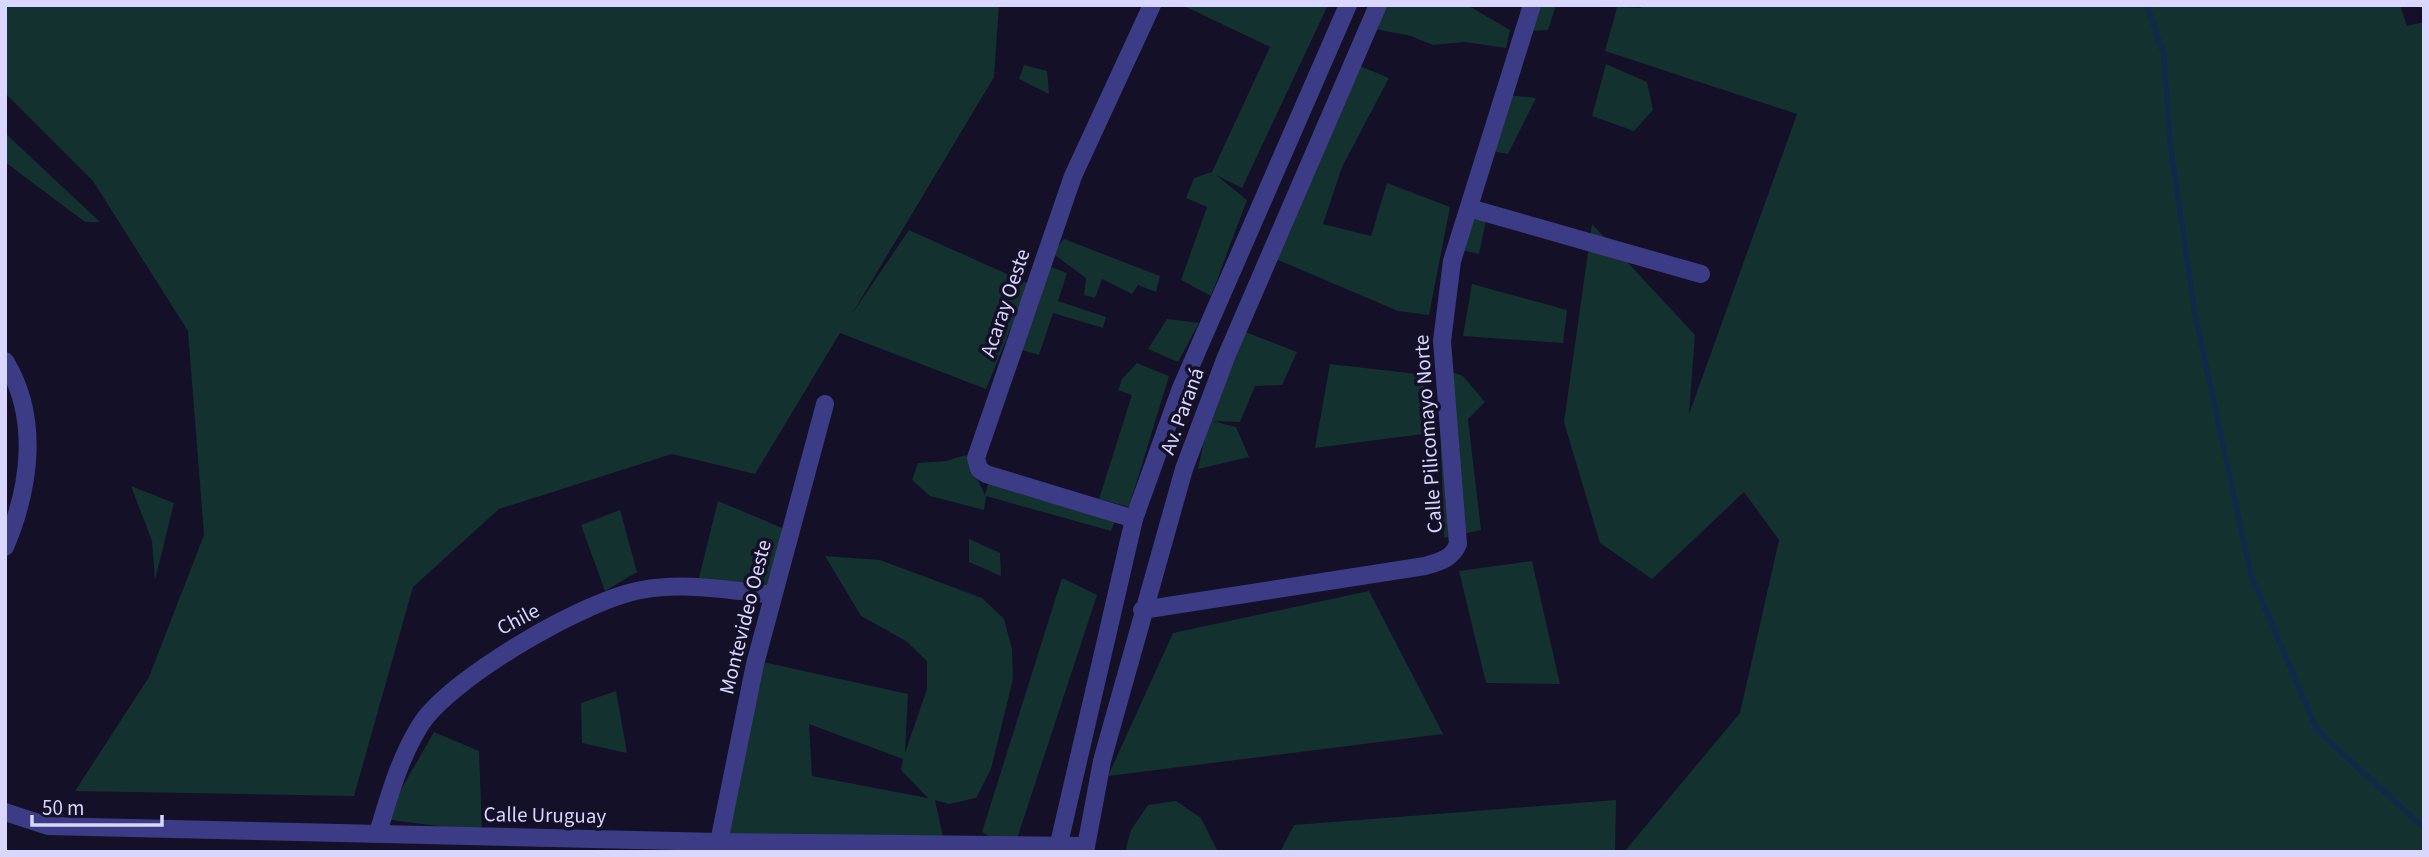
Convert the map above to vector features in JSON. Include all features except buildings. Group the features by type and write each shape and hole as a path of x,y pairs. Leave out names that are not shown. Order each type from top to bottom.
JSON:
{"street":[{"name":"Acaray Oeste","path":"1134,519 986,474 979,469 976,458 1073,176 1152,5"},
{"name":"Av. Paraná","path":"1057,848 1134,519 1181,388 1348,5"},
{"name":"Av. Paraná","path":"1085,849 1102,761 1142,610 1184,469 1226,357 1378,5"},
{"name":"Calle Pilicomayo Norte","path":"1142,610 1425,566 1452,555 1458,544 1442,341 1452,261 1532,5"},
{"path":"1469,208 1701,274"},
{"path":"1233,269 1260,278"},
{"path":"5,361 24,403 29,438 24,494 5,547"},
{"name":"Montevideo Oeste","path":"719,842 755,664 825,404"},
{"name":"Chile","path":"377,832 398,770 422,723 461,685 501,654 578,613 639,590 700,586 773,595"},
{"name":"Calle Uruguay","path":"5,812 48,826 1085,849"}],"green space":[{"path":"5,5 999,5 994,77 852,314 909,230 1029,284 986,389 840,333 755,474 672,454 499,509 413,587 354,796 75,791 149,677 204,535 188,331 93,181 5,93"},
{"path":"1182,5 1328,5 1242,188 1216,175 1247,200 1211,296 1181,280 1207,207 1186,198 1194,178 1212,172 1270,47"},
{"path":"1385,5 1467,5 1510,30 1506,48 1465,42 1433,45 1411,36 1375,29"},
{"path":"1535,5 1556,5 1548,30 1527,31"},
{"path":"1642,5 2400,5 2407,26 2424,22 2424,852 1624,852 1740,713 1779,540 1744,492 1652,579 1600,543 1564,422 1592,224 1695,335 1689,414 1797,114 1605,51 1617,7 1641,8"},
{"path":"1355,64 1389,78 1342,167 1323,224 1371,236 1387,183 1450,207 1429,315 1398,311 1271,257"},
{"path":"1606,64 1647,82 1653,110 1634,131 1592,116"},
{"path":"1024,65 1047,71 1049,94 1019,79"},
{"path":"1508,95 1536,98 1508,154 1492,151"},
{"path":"5,133 100,222 85,222 5,162"},
{"path":"1474,207 1487,216 1479,254 1458,249"},
{"path":"1064,239 1160,276 1156,292 1138,285 1132,294 1102,279 1095,298 1084,295 1086,278 1052,253"},
{"path":"1051,267 1067,273 1058,301 1106,317 1103,328 1053,313 1039,355 1019,349"},
{"path":"1472,284 1567,310 1563,343 1463,336"},
{"path":"1167,319 1199,323 1178,362 1148,349"},
{"path":"1243,331 1297,352 1282,385 1255,386 1240,422 1213,421 1236,427 1249,457 1198,469 1208,421"},
{"path":"1137,363 1169,376 1129,507 1099,499 1132,395 1118,390 1122,379"},
{"path":"1330,364 1426,375 1431,433 1315,448"},
{"path":"1438,367 1463,376 1485,402 1468,419 1481,530 1444,538"},
{"path":"966,455 985,495 989,481 1116,518 1111,531 986,496 984,510 930,496 912,480 918,463 946,461"},
{"path":"131,486 174,503 155,580 152,541"},
{"path":"718,501 787,530 771,591 698,582"},
{"path":"620,510 637,572 605,591 581,525"},
{"path":"969,539 1000,553 1001,576 969,562"},
{"path":"825,556 880,560 982,598 1004,619 1012,649 1013,679 991,769 976,798 949,804 935,800 945,846 723,840 759,661 908,694 905,753 927,689 927,661 906,641 861,616","holes":["809,724 903,759 901,770 928,798 812,776"]},
{"path":"1532,561 1560,684 1486,683 1459,571"},
{"path":"1062,578 1097,595 1013,851 982,832"},
{"path":"1369,591 1443,734 1108,776 1173,633"},
{"path":"616,691 627,753 582,743 581,703"},
{"path":"434,732 479,751 482,832 384,819"},
{"path":"1616,800 1615,852 1280,852 1294,825"},
{"path":"1176,801 1201,818 1218,852 1125,852 1131,830 1148,805"}],"waterway":[{"path":"2147,5 2164,56 2170,143 2195,314 2251,575 2317,730 2424,828"}]}
